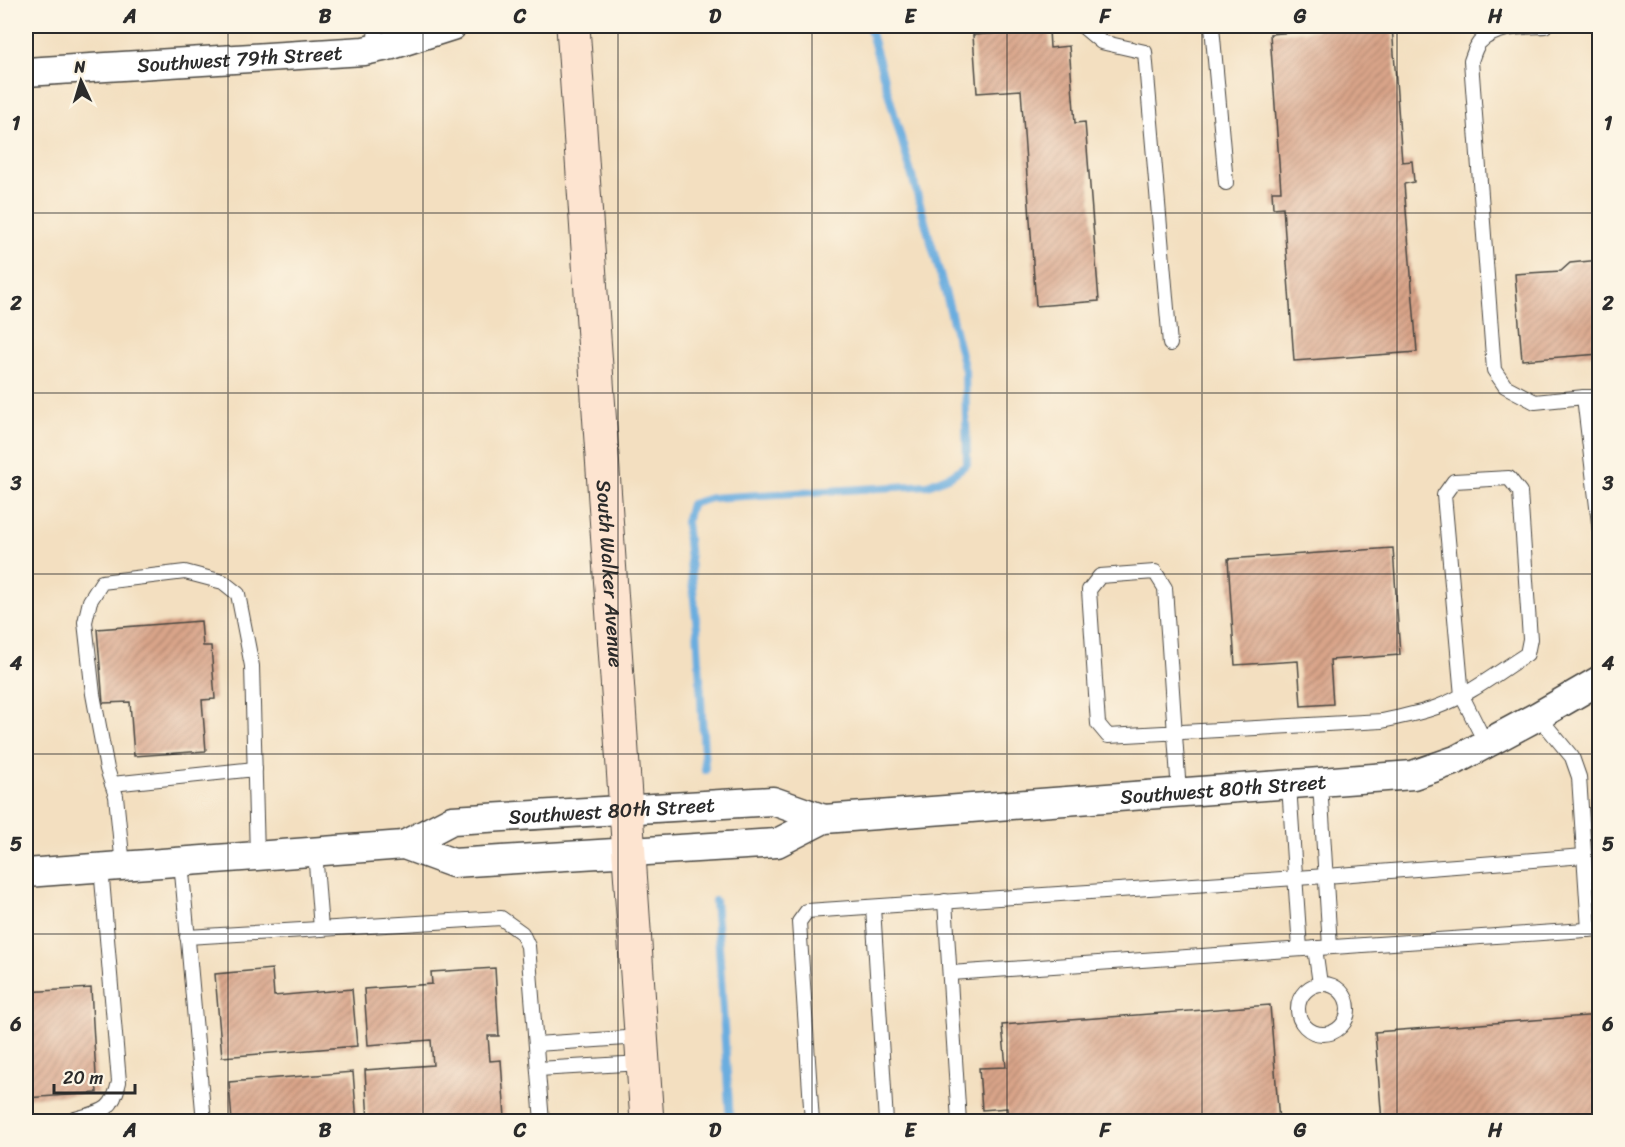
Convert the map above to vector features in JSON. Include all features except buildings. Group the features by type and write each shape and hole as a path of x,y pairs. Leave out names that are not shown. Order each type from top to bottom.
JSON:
{"main road":[{"name":"South Walker Avenue","path":"573,26 646,1122"}],"street":[{"name":"Southwest 79th Street","path":"26,72 375,37 452,26"},
{"name":"Southwest 80th Street","path":"404,845 453,863 777,843 824,819 1413,775 1456,760 1599,680"},
{"name":"Southwest 80th Street","path":"26,873 404,845 452,820 773,801 824,819"}],"lane":[{"path":"1082,26 1101,42 1145,52 1170,344"},
{"path":"1212,26 1226,183"},
{"path":"1545,26 1495,32 1478,44 1471,61 1494,370 1505,386 1535,402 1599,397"},
{"path":"1584,397 1598,496 1599,532"},
{"path":"1179,793 1175,733 1165,588 1155,572 1100,576 1089,590 1098,724 1108,736 1175,733 1382,721 1437,707 1462,696 1527,654 1530,639 1520,492 1509,478 1454,481 1444,495 1462,696 1486,744"},
{"path":"72,1120 107,1109 116,1099 119,1082 112,867 116,796 107,769 93,694 85,622 90,602 102,582 185,572 223,582 238,594 252,666 257,856"},
{"path":"950,973 1594,929 1584,856 1578,777 1572,757 1538,716"},
{"path":"112,784 255,769"},
{"path":"1320,783 1330,947"},
{"path":"1289,785 1294,878 1307,949 1320,984"},
{"path":"315,851 321,929"},
{"path":"812,1122 799,922 807,911 1584,856"},
{"path":"181,861 204,1122"},
{"path":"945,901 959,1122"},
{"path":"873,907 886,1122"},
{"path":"187,937 501,918 522,933 528,946 542,1122"},
{"path":"536,1044 641,1050"},
{"path":"538,1070 641,1050"}],"waterway":[{"path":"705,770 697,628 686,522 691,504 711,498 928,485 952,475 967,464 965,371 948,302 869,26"},
{"path":"715,901 730,1122"}]}
